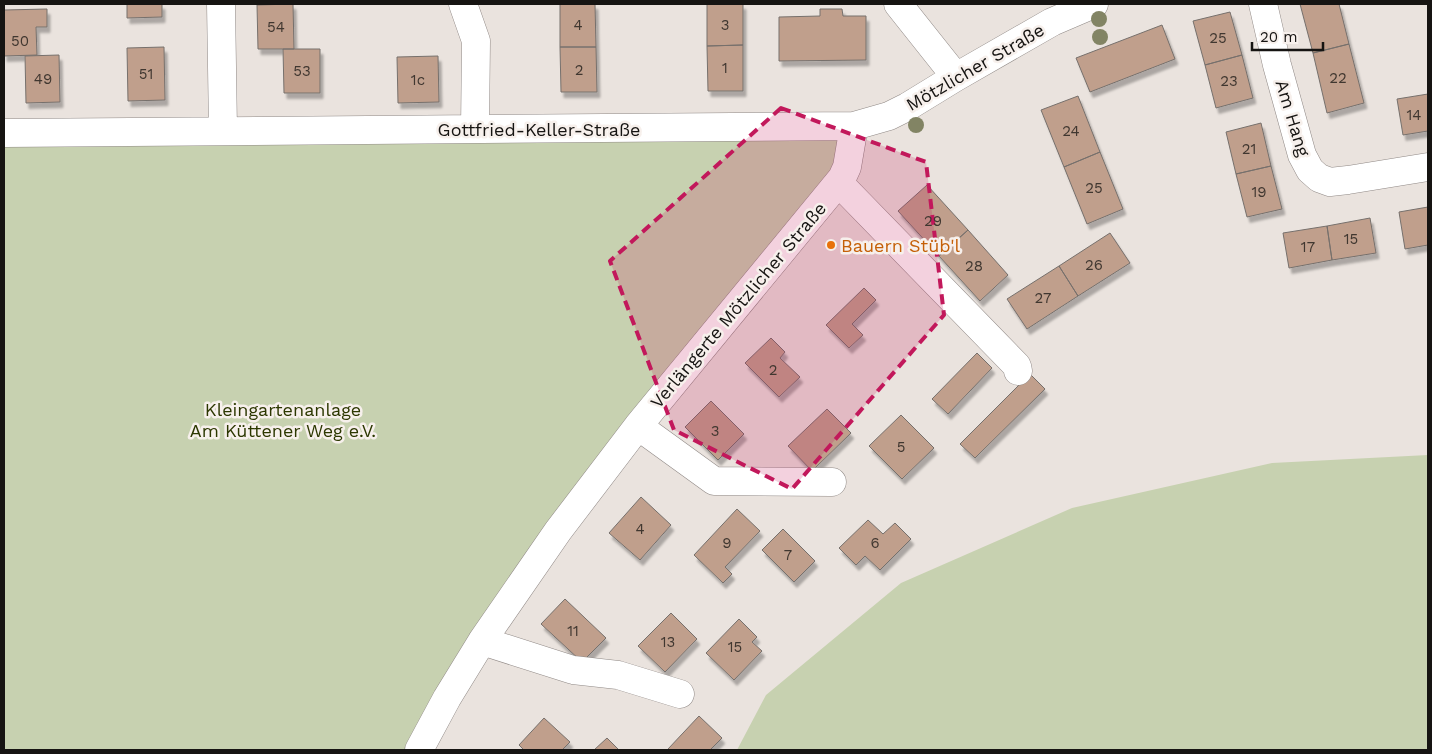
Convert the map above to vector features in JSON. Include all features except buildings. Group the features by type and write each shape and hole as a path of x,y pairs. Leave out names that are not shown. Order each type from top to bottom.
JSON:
{"street":[{"path":"222,4 223,130"},
{"path":"463,4 476,41 475,129"},
{"path":"898,4 956,77"},
{"name":"Mötzlicher Straße","path":"854,126 889,116 1052,22 1094,4"},
{"name":"Am Hang","path":"1263,4 1277,65 1302,155 1310,170 1319,178 1330,182 1428,167"},
{"name":"Gottfried-Keller-Straße","path":"4,133 854,126"},
{"name":"Verlängerte Mötzlicher Straße","path":"419,750 447,698 482,641 558,532 638,426 839,184 847,167 854,126"},
{"name":"Verlängerte Mötzlicher Straße","path":"839,184 1016,366 1018,371"},
{"name":"Verlängerte Mötzlicher Straße","path":"638,426 714,481 832,482"},
{"path":"482,641 573,670 618,675 680,694"}],"highlighted area":[{"path":"781,108 926,162 944,315 792,489 674,430 610,261"}],"green space":[{"name":"Kleingartenanlage Am Küttener Weg e.V.","path":"843,136 838,165 409,750 4,750 4,142"},
{"path":"1428,455 1428,750 737,750 766,695 901,583 1072,508 1272,463"}],"place":[{"name":"Bauern Stüb'l","path":"831,245"}]}
